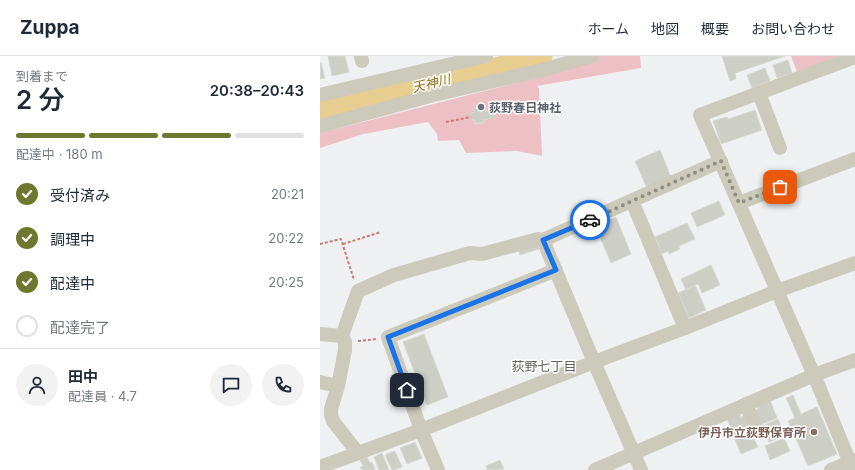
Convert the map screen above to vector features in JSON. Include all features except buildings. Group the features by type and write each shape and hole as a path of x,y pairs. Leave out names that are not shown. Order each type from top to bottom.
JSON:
{"street":[{"path":"320,95 486,56"},
{"path":"320,126 434,95 546,69 592,56"},
{"path":"831,470 853,464 700,114 855,57"},
{"path":"759,93 780,148"},
{"path":"739,203 855,159"},
{"path":"358,453 333,420 331,409 344,358 345,350 343,339 358,291 394,275 470,253 482,254 538,239 543,240 721,161"},
{"path":"632,201 685,328"},
{"path":"543,240 641,470"},
{"path":"320,467 421,430 855,262"},
{"path":"438,470 421,430 388,337 556,270"},
{"path":"320,334 343,339"},
{"path":"595,470 814,375 855,360"},
{"path":"320,382 338,386"},
{"path":"746,404 758,432"}],"path":[{"path":"446,122 471,117"},
{"path":"343,244 381,232"},
{"path":"320,244 341,239 358,291"},
{"path":"343,339 364,341 388,337"}],"shaded area":[{"name":"荻野春日神社","path":"590,56 640,56 641,68 537,86 539,88 542,156 517,151 466,153 459,140 438,141 437,134 428,122 363,134 320,148 320,133 512,84"},
{"path":"791,56 840,56 797,72"}],"waterway":[{"name":"天神川","path":"320,109 371,95 476,73 542,56"}],"way so far":[{"path":"590,220 721,161 739,203 780,187"}],"place":[{"name":"荻野春日神社","path":"481,107"},
{"name":"伊丹市立荻野保育所","path":"814,432"}],"district":[{"name":"荻野七丁目","path":"544,366"}],"route":[{"path":"407,390 388,337 556,270 543,240 590,220"}]}
